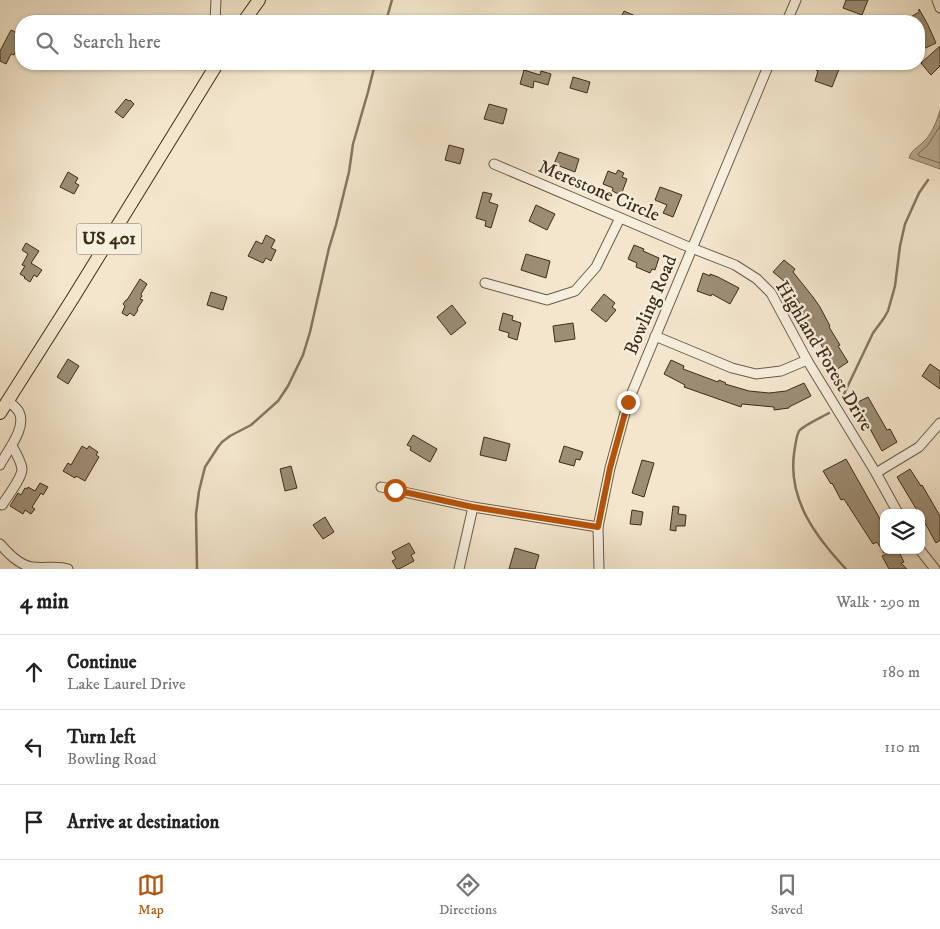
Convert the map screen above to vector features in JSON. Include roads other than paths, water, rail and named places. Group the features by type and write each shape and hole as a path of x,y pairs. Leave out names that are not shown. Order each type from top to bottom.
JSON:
{"highway":[{"path":"248,15 259,0"},
{"name":"US 401","path":"0,413 213,70"}],"street":[{"path":"216,0 216,15"},
{"path":"790,15 796,0"},
{"path":"937,0 940,8"},
{"name":"Bowling Road","path":"599,569 598,527 610,468 628,402 767,70"},
{"name":"Merestone Circle","path":"494,164 693,248"},
{"path":"485,283 547,300 575,291 596,267 620,218"},
{"name":"Highland Forest Drive","path":"693,248 735,265 757,279 771,293 807,360 896,509"},
{"path":"655,336 732,368 756,374 781,371 807,360"},
{"path":"0,465 12,446 21,420 19,411 8,400"},
{"path":"876,473 919,447 940,423"},
{"path":"1,505 21,475 20,461 12,446"},
{"path":"381,487 473,507 598,527"},
{"path":"459,569 473,507"},
{"path":"0,544 8,553 23,564 32,567 68,569"},
{"path":"923,554 935,569"}],"water":[{"path":"940,110 940,169 909,158 931,132"}],"waterway":[{"path":"388,15 392,0"},
{"path":"197,569 196,514 205,467 222,442 251,425 278,401 288,386 303,355 349,172 353,144 374,70"},
{"path":"843,396 873,333 888,311 895,286 905,224 919,193 928,180"},
{"path":"829,413 799,431 796,439 793,471 795,487 806,517 824,544 846,569"}]}
